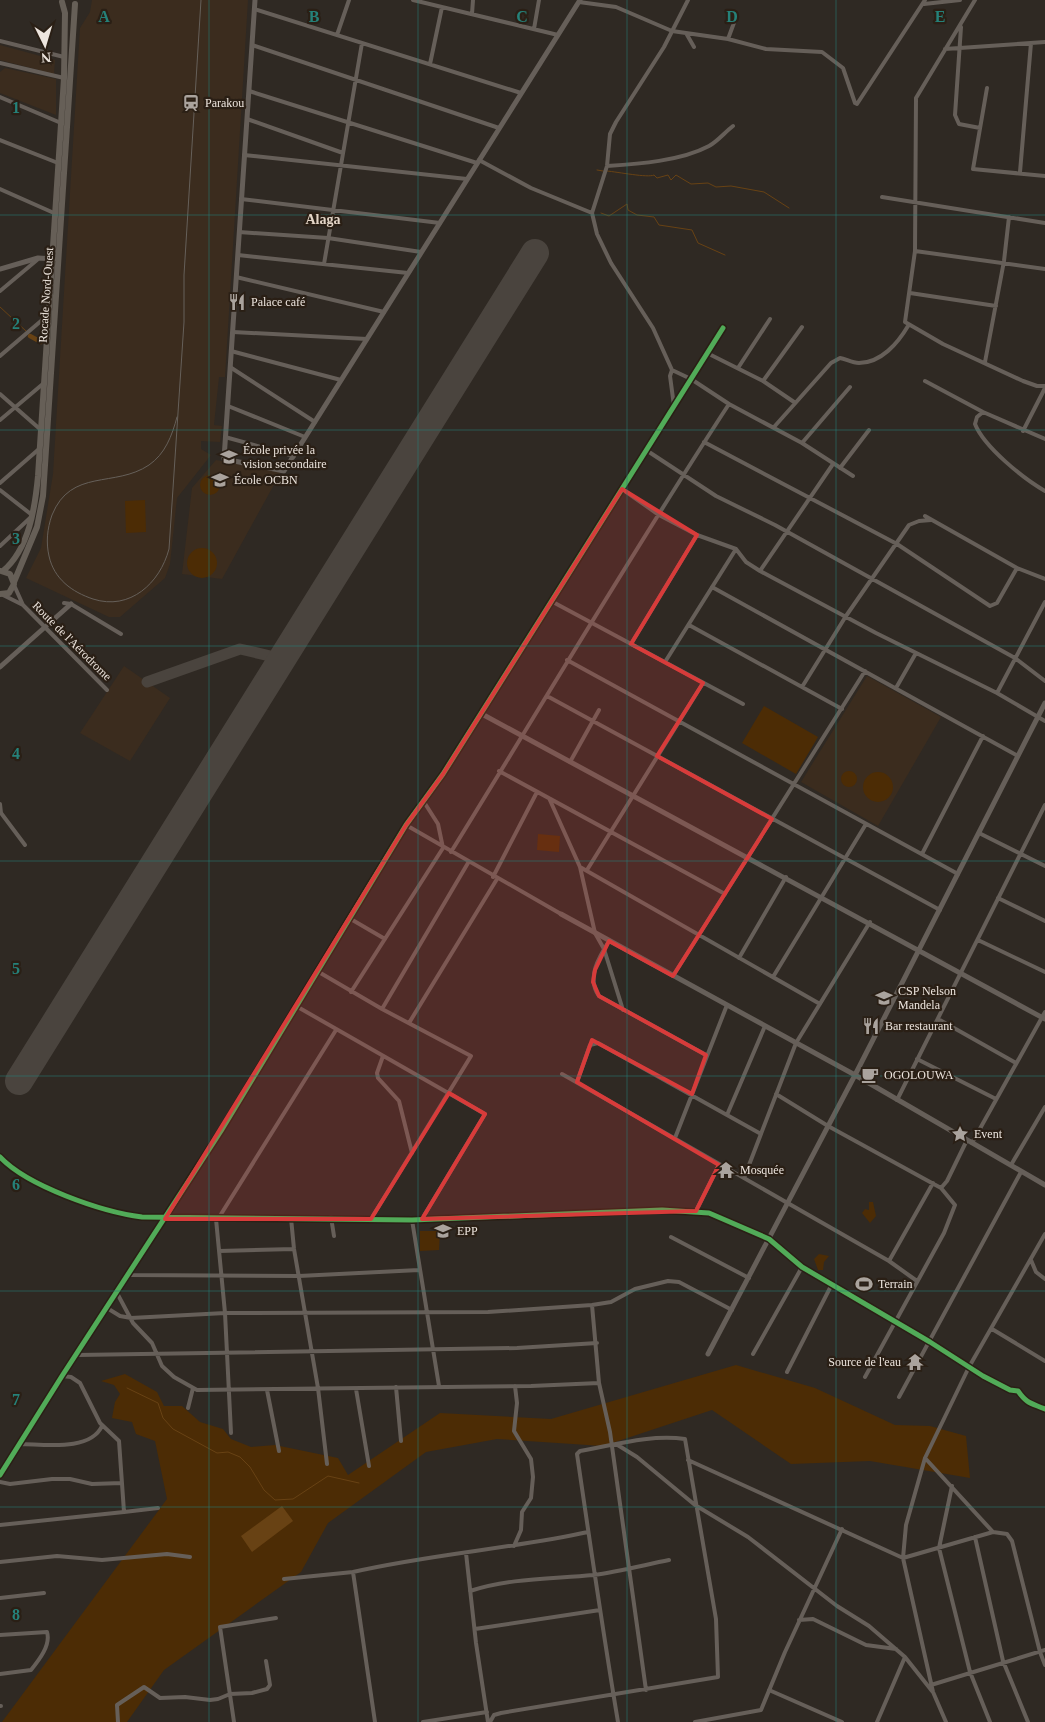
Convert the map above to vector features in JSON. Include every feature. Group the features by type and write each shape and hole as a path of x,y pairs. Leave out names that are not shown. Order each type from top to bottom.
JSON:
{"main road":[{"path":"62,1 67,6 76,2"},
{"name":"Rocade Nord-Ouest","path":"1,571 18,553 32,516 37,487 48,314 56,259 54,213 64,78 65,13 62,1"},
{"name":"Rocade Nord-Ouest","path":"2,595 14,584 37,527 43,496 56,259 76,2"},
{"path":"1,571 10,574 14,584"}],"street":[{"path":"255,0 224,458 284,471 579,1 616,7 672,31 728,38 766,49 822,52 842,68 855,103 858,104 925,2 960,0"},
{"path":"337,35 349,0"},
{"path":"413,0 558,35"},
{"path":"472,14 474,0"},
{"path":"534,29 540,0"},
{"path":"688,0 664,47 610,134 607,166 592,213 597,234 611,263 653,328 672,370 691,379 729,404 802,443 853,476"},
{"path":"975,0 916,98 915,251 910,293 904,318 908,326 1023,381 1045,387 1023,431"},
{"path":"430,64 442,7"},
{"path":"254,9 521,93"},
{"path":"728,38 735,20"},
{"path":"961,25 956,122 980,128"},
{"path":"686,33 694,47"},
{"path":"0,41 64,57"},
{"path":"945,49 1045,42"},
{"path":"324,264 362,43"},
{"path":"1020,172 1031,43"},
{"path":"252,44 500,128"},
{"path":"0,63 64,78"},
{"path":"987,88 973,169 1020,172 1045,176"},
{"path":"249,91 478,161 531,188 592,213"},
{"path":"0,97 61,123"},
{"path":"247,119 343,153"},
{"path":"607,166 644,164 689,153 709,146 733,126"},
{"path":"0,140 58,163"},
{"path":"244,155 467,179"},
{"path":"0,195 2,190 54,213"},
{"path":"882,197 1045,223"},
{"path":"241,200 440,223"},
{"path":"986,362 1004,261 1009,217"},
{"path":"239,232 328,238 421,252"},
{"path":"915,251 1004,261 1045,268"},
{"path":"238,255 408,273"},
{"path":"0,269 38,258 56,259"},
{"path":"0,291 38,258"},
{"path":"236,277 384,312"},
{"path":"910,293 996,306"},
{"path":"0,356 48,314"},
{"path":"738,368 770,319"},
{"path":"774,427 794,402 835,360 842,358 860,363 871,360 886,353 902,336 908,326"},
{"path":"763,381 802,327"},
{"path":"0,1475 62,1376 165,1219 406,825 424,802 723,328"},
{"path":"232,332 367,338"},
{"path":"231,351 341,380"},
{"path":"707,353 763,381 794,402"},
{"path":"230,367 315,422"},
{"path":"672,370 670,376 674,406"},
{"path":"925,381 983,412 1045,440"},
{"path":"0,420 44,383"},
{"path":"802,443 850,386"},
{"path":"0,394 41,430"},
{"path":"451,852 567,660 593,623 660,516 684,473 729,404"},
{"path":"228,406 306,437"},
{"path":"983,412 977,417 975,424 986,441 1010,466 1045,491"},
{"path":"840,468 869,430"},
{"path":"226,437 294,456"},
{"path":"704,442 897,544 990,606 997,603 1018,568"},
{"path":"0,483 40,449"},
{"path":"646,450 684,473 716,496 787,531 1015,658 1045,681"},
{"path":"760,570 833,464"},
{"path":"622,489 660,516 697,535 736,549 746,562 760,570 916,653 998,693 1045,721"},
{"path":"0,490 32,516 0,546"},
{"path":"925,516 1018,568 1045,579"},
{"path":"802,687 846,616 909,524 919,520 931,520"},
{"path":"631,644 697,535"},
{"path":"665,662 736,549"},
{"name":"Route de l'Aérodrome","path":"14,584 23,605"},
{"path":"712,587 1018,756"},
{"name":"Route de l'Aérodrome","path":"2,595 23,605 106,690"},
{"path":"551,601 743,704"},
{"path":"998,693 1045,602"},
{"path":"64,603 72,604 121,634"},
{"path":"0,667 72,604"},
{"path":"689,625 842,709"},
{"path":"896,688 916,653"},
{"path":"567,660 958,874"},
{"path":"673,976 865,671"},
{"path":"587,870 703,683"},
{"path":"547,696 940,910"},
{"path":"708,1354 855,1075 1045,704"},
{"path":"570,762 599,710"},
{"path":"480,714 1044,1016 996,1100 941,1188"},
{"path":"922,854 983,736"},
{"path":"499,771 724,894"},
{"path":"409,1023 495,878 538,792"},
{"path":"549,798 580,867 594,933 604,949 623,1010"},
{"path":"351,992 444,848 438,824 424,802"},
{"path":"0,804 1,815 25,845"},
{"path":"897,1100 1021,853 1043,815 1045,805"},
{"path":"773,977 866,824"},
{"path":"406,825 468,863 855,1075 1045,1185"},
{"path":"979,833 1045,866"},
{"path":"382,1009 468,863"},
{"path":"580,867 820,1004"},
{"path":"739,958 786,877"},
{"path":"998,898 1045,920"},
{"path":"349,918 385,939"},
{"path":"744,1178 796,1043 870,922"},
{"path":"978,940 1045,972"},
{"path":"609,941 595,970 593,982 595,991 599,996 706,1055"},
{"path":"316,971 351,992 471,1056 372,1219"},
{"path":"675,1138 727,1005"},
{"path":"296,1006 485,1114 422,1219"},
{"path":"938,1019 1016,1063"},
{"path":"727,1116 765,1026"},
{"path":"231,1434 225,1314 217,1219 336,1030"},
{"path":"577,1082 585,1054 593,1042 692,1094 727,1116 762,1134"},
{"path":"383,1056 377,1073 378,1078 400,1101 403,1108 407,1139 412,1153"},
{"path":"917,1059 996,1100"},
{"path":"562,1074 675,1138 718,1165 889,1261 917,1281"},
{"path":"776,1094 828,1126 941,1188 953,1202 954,1210 944,1233 865,1377"},
{"path":"1011,1165 1045,1107"},
{"path":"0,1157 31,1180 75,1198 128,1216 165,1219 330,1217 412,1220 662,1210 696,1211 709,1214 769,1239 802,1267 1010,1390 1018,1391 1024,1400 1045,1409"},
{"path":"696,1211 718,1165"},
{"path":"899,1397 1021,1172"},
{"path":"889,1261 933,1184"},
{"path":"330,1217 334,1236"},
{"path":"291,1218 294,1249 318,1388 327,1464"},
{"path":"412,1220 419,1270 428,1312 438,1386"},
{"path":"946,1722 933,1692 903,1558 906,1526 925,1458 970,1367 1045,1234"},
{"path":"671,1237 749,1278"},
{"path":"219,1252 294,1249"},
{"path":"1031,1260 1036,1272 1045,1279"},
{"path":"753,1354 802,1267"},
{"path":"128,1275 299,1276 419,1270"},
{"path":"107,1308 120,1316 131,1318 225,1314 428,1312 592,1305 611,1302 635,1289 674,1281 732,1310"},
{"path":"787,1372 832,1284"},
{"path":"117,1293 136,1327 149,1340 167,1372 193,1388 229,1390 356,1389 599,1383"},
{"path":"592,1305 597,1343 599,1383 608,1417 610,1446 630,1568 646,1690"},
{"path":"992,1329 1045,1361"},
{"path":"76,1355 156,1352 517,1348 597,1343"},
{"path":"62,1376 71,1377 80,1384 102,1426 119,1441 124,1512"},
{"path":"514,1546 521,1530 522,1512 531,1498 533,1476 531,1459 514,1430 517,1403 515,1386"},
{"path":"188,1408 193,1388"},
{"path":"396,1388 401,1441"},
{"path":"356,1389 369,1466"},
{"path":"267,1390 279,1451"},
{"path":"20,1444 78,1443 95,1435 102,1426"},
{"path":"489,1722 494,1715 501,1713 614,1694 646,1690 714,1678 720,1673 716,1619 685,1439 673,1437 616,1444 580,1450 577,1454 588,1532 614,1694 618,1722"},
{"path":"616,1444 637,1457 695,1505 748,1537 813,1588 869,1626 905,1657 933,1692"},
{"path":"925,1458 993,1532"},
{"path":"688,1460 903,1558 993,1532 1007,1534 1012,1541 1045,1665"},
{"path":"0,1482 10,1484 52,1479 92,1484 122,1483"},
{"path":"952,1486 940,1548 970,1672 990,1722"},
{"path":"0,1526 158,1508"},
{"path":"695,1722 758,1712 763,1707 813,1588 842,1530"},
{"path":"284,1579 354,1572 392,1562 514,1546 588,1532"},
{"path":"975,1537 1004,1661 1028,1722"},
{"path":"466,1553 489,1722"},
{"path":"0,1562 57,1556 102,1560 167,1554 190,1557"},
{"path":"470,1591 485,1586 595,1574 669,1560"},
{"path":"354,1572 375,1722"},
{"path":"0,1598 44,1593"},
{"path":"475,1629 600,1610"},
{"path":"234,1722 220,1627 276,1618"},
{"path":"799,1620 813,1619 866,1645 896,1649"},
{"path":"0,1635 48,1633 45,1648 31,1670 0,1674"},
{"path":"931,1684 1045,1650"},
{"path":"876,1722 905,1657"},
{"path":"118,1722 117,1705 144,1687 160,1698 167,1699 185,1697 218,1699 230,1694 252,1693 267,1689 270,1685 266,1661"},
{"path":"769,1690 842,1722"},
{"path":"423,1722 487,1712"}],"highlighted area":[{"path":"622,489 697,535 631,644 703,683 657,756 772,819 673,976 609,941 595,970 593,982 599,996 706,1055 692,1094 592,1040 577,1082 719,1165 696,1211 422,1219 485,1114 449,1093 371,1219 165,1219 406,825 443,774"}],"shaded area":[{"path":"92,0 248,0 225,377 219,377 214,425 222,426 220,442 201,441 201,449 211,455 177,498 170,564 165,578 120,617 109,617 26,578 41,548 53,474 80,28 90,12"},
{"path":"0,45 55,60 54,74 0,60"},
{"path":"5,68 56,79 56,115 0,93 0,72"},
{"path":"216,460 281,472 222,579 182,574 192,488"},
{"path":"210,475 217,478 220,485 217,492 210,495 203,492 200,485 203,478"},
{"path":"145,500 146,532 126,533 125,501"},
{"path":"202,548 213,552 217,563 213,574 202,578 191,574 187,563 191,552"},
{"path":"124,666 170,698 130,761 80,733"},
{"path":"867,676 941,717 878,826 801,782"},
{"path":"764,706 818,737 796,774 742,743"},
{"path":"849,771 857,779 849,787 841,779"},
{"path":"878,772 889,776 893,787 889,798 878,802 867,798 863,787 867,776"},
{"path":"538,834 560,836 559,852 537,850"},
{"path":"869,1202 873,1202 876,1216 870,1223 862,1213 865,1209 869,1210"},
{"path":"420,1231 440,1231 439,1250 420,1251"},
{"path":"819,1254 829,1256 824,1262 823,1270 818,1270 814,1259"},
{"path":"736,1365 815,1388 895,1425 930,1426 966,1436 970,1478 870,1461 791,1464 712,1410 603,1446 497,1439 426,1452 328,1523 301,1572 164,1670 127,1722 2,1722 167,1499 155,1441 136,1434 132,1422 112,1418 115,1402 120,1394 114,1385 101,1381 125,1374 157,1392 164,1406 182,1406 200,1422 223,1429 231,1439 251,1447 275,1445 338,1458 348,1475 440,1413 551,1419"},
{"path":"282,1506 293,1521 252,1552 241,1536"}],"waterway":[{"path":"597,170 603,171"},
{"path":"607,171 654,175 657,178 668,175 671,180 676,175 691,184 708,183 716,187 731,186 764,192 789,208"},
{"path":"601,213 609,216 627,204 628,210 637,215 654,217 659,225 692,230 698,243 725,255"},
{"path":"0,307 26,331"},
{"path":"30,336 41,342"},
{"path":"127,1388 158,1403 163,1418 173,1429 217,1453 228,1452 240,1457 250,1467 264,1490 275,1500 293,1499 328,1476 359,1483"}],"taxiway":[{"path":"147,682 240,649 283,659"}],"runway":[{"path":"19,1081 535,253"}],"railway":[{"path":"177,417 167,444 155,461 136,472 82,485 70,491 60,500 49,525 48,551 55,571 65,584 78,593 107,602 131,597 142,591 159,573 169,549 184,322 184,275 201,0"}],"cycle path":[{"path":"0,1475 221,1131 406,825 443,774 723,328"},
{"path":"0,1157 12,1168 28,1178 66,1196 107,1210 142,1217 412,1220 662,1210 709,1213 769,1239 802,1267 930,1342 983,1376 1010,1390 1018,1391 1027,1401 1045,1409"}],"place":[{"name":"Parakou","path":"191,103"},
{"name":"Palace café","path":"237,302"},
{"name":"École privée la vision secondaire","path":"229,457"},
{"name":"École OCBN","path":"220,480"},
{"name":"CSP Nelson Mandela","path":"884,998"},
{"name":"Bar restaurant","path":"871,1026"},
{"name":"OGOLOUWA","path":"870,1075"},
{"name":"Event","path":"960,1134"},
{"name":"Mosquée","path":"726,1170"},
{"name":"EPP","path":"443,1231"},
{"name":"Terrain","path":"864,1284"},
{"name":"Source de l'eau","path":"915,1362"}],"district":[{"name":"Alaga","path":"323,219"}]}
